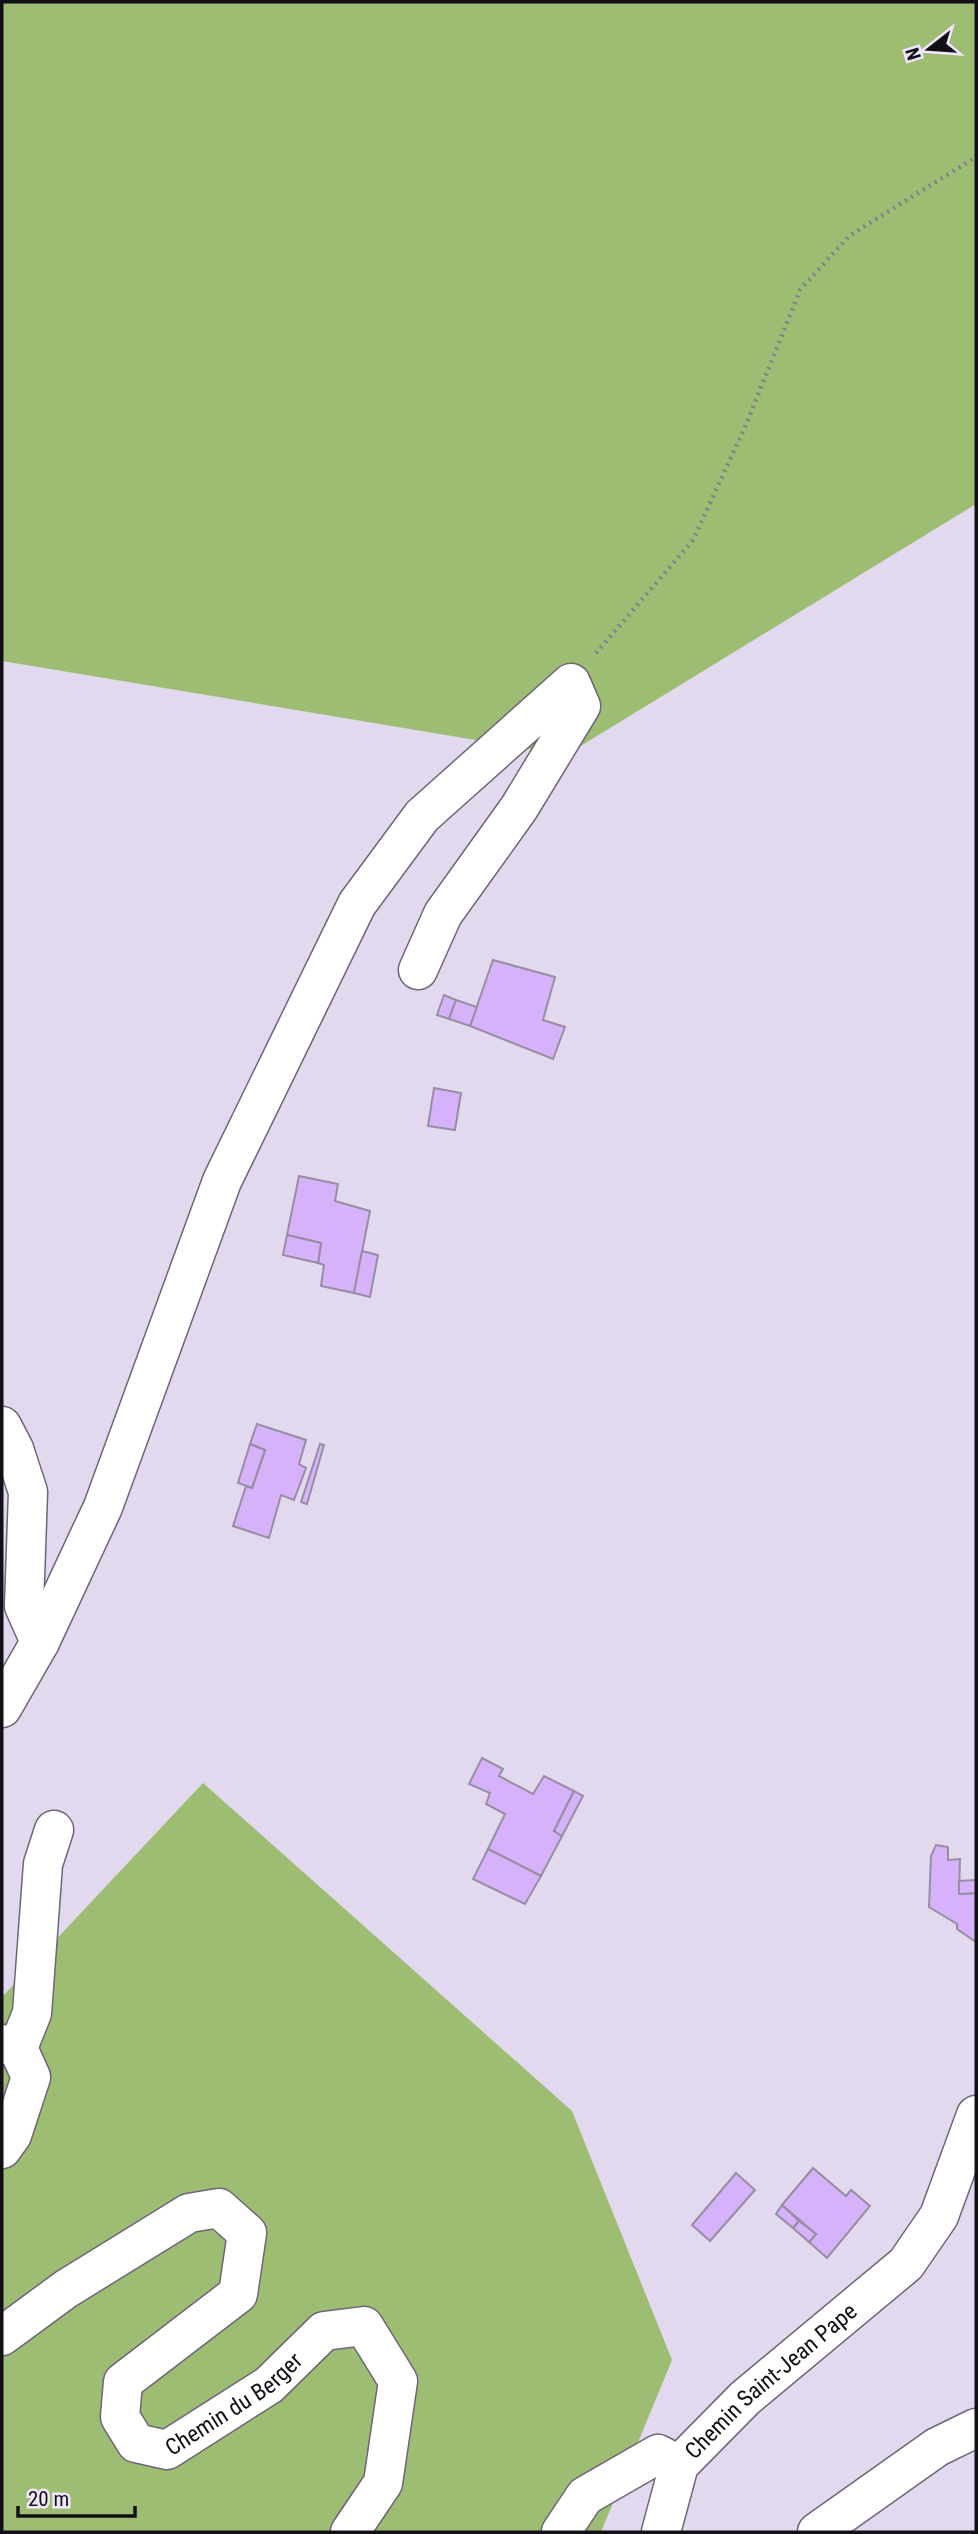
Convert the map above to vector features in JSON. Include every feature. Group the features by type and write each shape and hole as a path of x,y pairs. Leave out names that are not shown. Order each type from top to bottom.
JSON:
{"street":[{"path":"5,1697 40,1642 103,1507 222,1181 357,904 422,816 571,683 581,706 567,734 519,808 443,914 418,970"},
{"path":"2,1426 14,1449 28,1492 24,1606 40,1642"},
{"path":"2,2149 12,2135 31,2077 10,2046 32,2013 43,1864 54,1830"},
{"name":"Chemin Saint-Jean Pape","path":"661,2532 679,2465 745,2398 906,2264 939,2216 976,2115"},
{"name":"Chemin du Berger","path":"2,2336 66,2289 189,2213 219,2208 247,2233 238,2294 123,2382 120,2417 136,2443 167,2450 269,2385 324,2331 365,2326 398,2381 383,2483 350,2532"},
{"path":"817,2532 937,2447 976,2428"},
{"path":"561,2532 585,2496 658,2454 679,2465"}],"path":[{"path":"571,683 693,540 745,427 800,290 849,236 976,157"}],"green space":[{"path":"2,2 976,2 976,504 566,755 2,661"},
{"path":"203,1783 572,2111 672,2360 601,2532 2,2532 2,1997"}],"building":[{"path":"493,960 555,977 543,1020 565,1027 553,1059 470,1026"},
{"path":"444,995 456,1000 449,1019 437,1015"},
{"path":"456,1000 477,1007 470,1026 449,1019"},
{"path":"434,1088 461,1093 455,1130 428,1126"},
{"path":"299,1176 338,1184 335,1201 370,1211 354,1293 321,1286 324,1265 318,1263 321,1243 287,1235"},
{"path":"287,1235 321,1243 318,1263 283,1255"},
{"path":"362,1251 378,1255 370,1297 354,1293"},
{"path":"257,1424 306,1440 299,1464 306,1468 294,1500 281,1495 269,1538 233,1526 246,1486 252,1488 265,1450 250,1444"},
{"path":"250,1444 265,1450 252,1488 238,1483"},
{"path":"320,1444 324,1445 307,1504 301,1502"},
{"path":"482,1758 503,1769 499,1776 533,1794 544,1776 574,1791 554,1831 562,1836 541,1876 488,1849 505,1814 486,1804 490,1793 469,1784"},
{"path":"574,1791 583,1796 562,1836 554,1831"},
{"path":"936,1845 948,1847 948,1860 960,1859 959,1894 976,1893 976,1942 957,1929 957,1924 929,1907 931,1856"},
{"path":"488,1849 541,1876 525,1904 473,1879"},
{"path":"976,1880 976,1893 959,1894 959,1881"},
{"path":"813,2168 846,2196 851,2190 870,2206 827,2258 809,2242 816,2234 782,2205"},
{"path":"736,2173 755,2190 710,2241 692,2225"},
{"path":"782,2205 799,2221 793,2228 776,2214"},
{"path":"799,2221 816,2234 809,2242 793,2228"}]}
